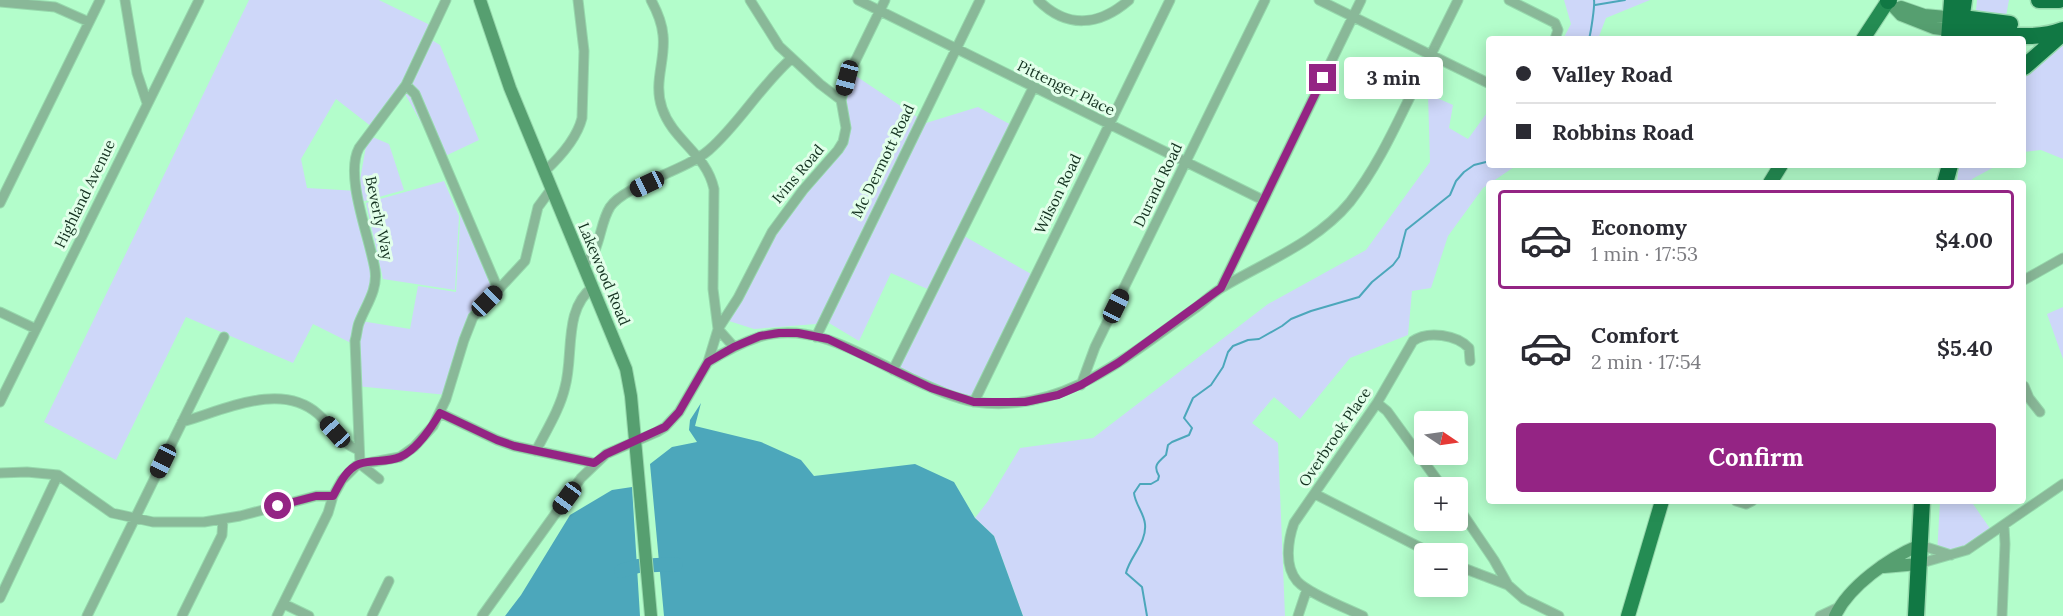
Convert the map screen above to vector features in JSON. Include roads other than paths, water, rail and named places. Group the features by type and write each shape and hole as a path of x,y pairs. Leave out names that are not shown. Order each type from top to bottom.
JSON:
{"highway":[{"path":"1952,0 1955,29"},
{"path":"1955,29 1964,0"},
{"path":"2039,0 2059,0"},
{"path":"2020,33 2063,16"},
{"path":"1955,29 2051,34 2063,32"},
{"path":"2026,65 2063,32"},
{"path":"1916,616 1922,504"}],"main road":[{"path":"1865,36 1888,0"},
{"path":"1628,616 1661,504"}],"street":[{"path":"0,203 100,0"},
{"path":"125,0 137,73 147,103"},
{"name":"Highland Avenue","path":"0,402 199,0"},
{"name":"Beverly Way","path":"360,464 355,341 376,280 353,169 359,148 406,85 446,0"},
{"name":"Lakewood Road","path":"480,0 510,88 626,369 631,396 651,616"},
{"path":"545,171 566,146 582,118 584,51 578,0"},
{"path":"651,0 659,15 663,34 657,92 662,108 674,130 708,169 714,189 713,289 718,329 734,347"},
{"path":"750,0 774,41 841,100"},
{"name":"Pittenger Place","path":"858,0 955,50 1263,200"},
{"name":"Ivins Road","path":"594,463 606,454 657,432 672,421 687,398 708,362 718,329 738,298 762,249 782,216 843,142 846,128 841,100 850,71 885,0"},
{"name":"Mc Dermott Road","path":"816,337 980,0"},
{"path":"1038,0 1059,16 1086,20 1105,16 1129,0"},
{"name":"Wilson Road","path":"974,402 1170,0"},
{"name":"Durand Road","path":"1081,385 1095,347 1265,0"},
{"path":"1319,0 1486,82"},
{"path":"1221,288 1361,0"},
{"path":"708,362 760,336 798,333 842,345 945,394 974,402 1025,402 1058,395 1081,385 1118,363 1221,288 1301,244 1326,225 1347,204 1378,161 1458,0"},
{"path":"1509,0 1555,23 1558,30 1556,36"},
{"path":"1888,0 1901,15 1925,26 1955,29"},
{"path":"2,4 55,7 89,22"},
{"path":"584,265 594,252 605,217 615,202 688,165 709,150 792,58"},
{"path":"406,85 415,94 498,289"},
{"path":"893,370 1033,88"},
{"path":"277,616 342,480 360,464 389,460 407,453 433,426 446,399 473,317 525,261 538,207 552,188"},
{"path":"2026,279 2063,258"},
{"path":"536,451 565,388 571,332 580,301 584,293 593,287"},
{"path":"0,312 36,329"},
{"name":"Overbrook Place","path":"1307,589 1297,580 1289,559 1288,544 1294,523 1377,403 1413,341 1423,336 1456,338 1468,348 1470,361"},
{"path":"87,616 224,337"},
{"path":"2026,391 2040,412"},
{"path":"182,422 251,402 282,398 296,401 314,411 346,445 360,450"},
{"path":"1377,403 1387,411 1435,477"},
{"path":"440,413 497,440 594,463 482,616"},
{"path":"360,464 379,479"},
{"path":"0,473 27,472 58,475 106,510 118,516 184,523 224,519 316,496 333,496"},
{"path":"0,598 58,475"},
{"path":"1884,567 1918,564 1967,550 2063,484"},
{"path":"1315,494 1414,544"},
{"path":"182,616 222,535 224,519"},
{"path":"1468,522 1508,585 1524,599 1559,616"},
{"path":"2002,616 2004,526"},
{"path":"1820,616 1837,611 1857,587 1904,552 1920,545 1951,555"},
{"path":"1468,570 1508,585"},
{"path":"372,616 389,582"},
{"path":"1298,616 1307,589 1363,616"},
{"path":"284,604 309,616"}],"waterway":[{"path":"1590,36 1594,0"},
{"path":"1595,5 1625,0"},
{"path":"1147,616 1142,587 1126,573 1145,531 1144,520 1134,493 1140,484 1151,484 1158,480 1156,467 1166,455 1168,445 1189,435 1192,428 1184,418 1193,398 1211,385 1233,346 1248,340 1259,339 1291,319 1311,311 1359,297 1399,257 1406,230 1450,195 1456,181 1464,172 1474,165 1486,162"},
{"path":"621,571 638,566 676,564"}]}
